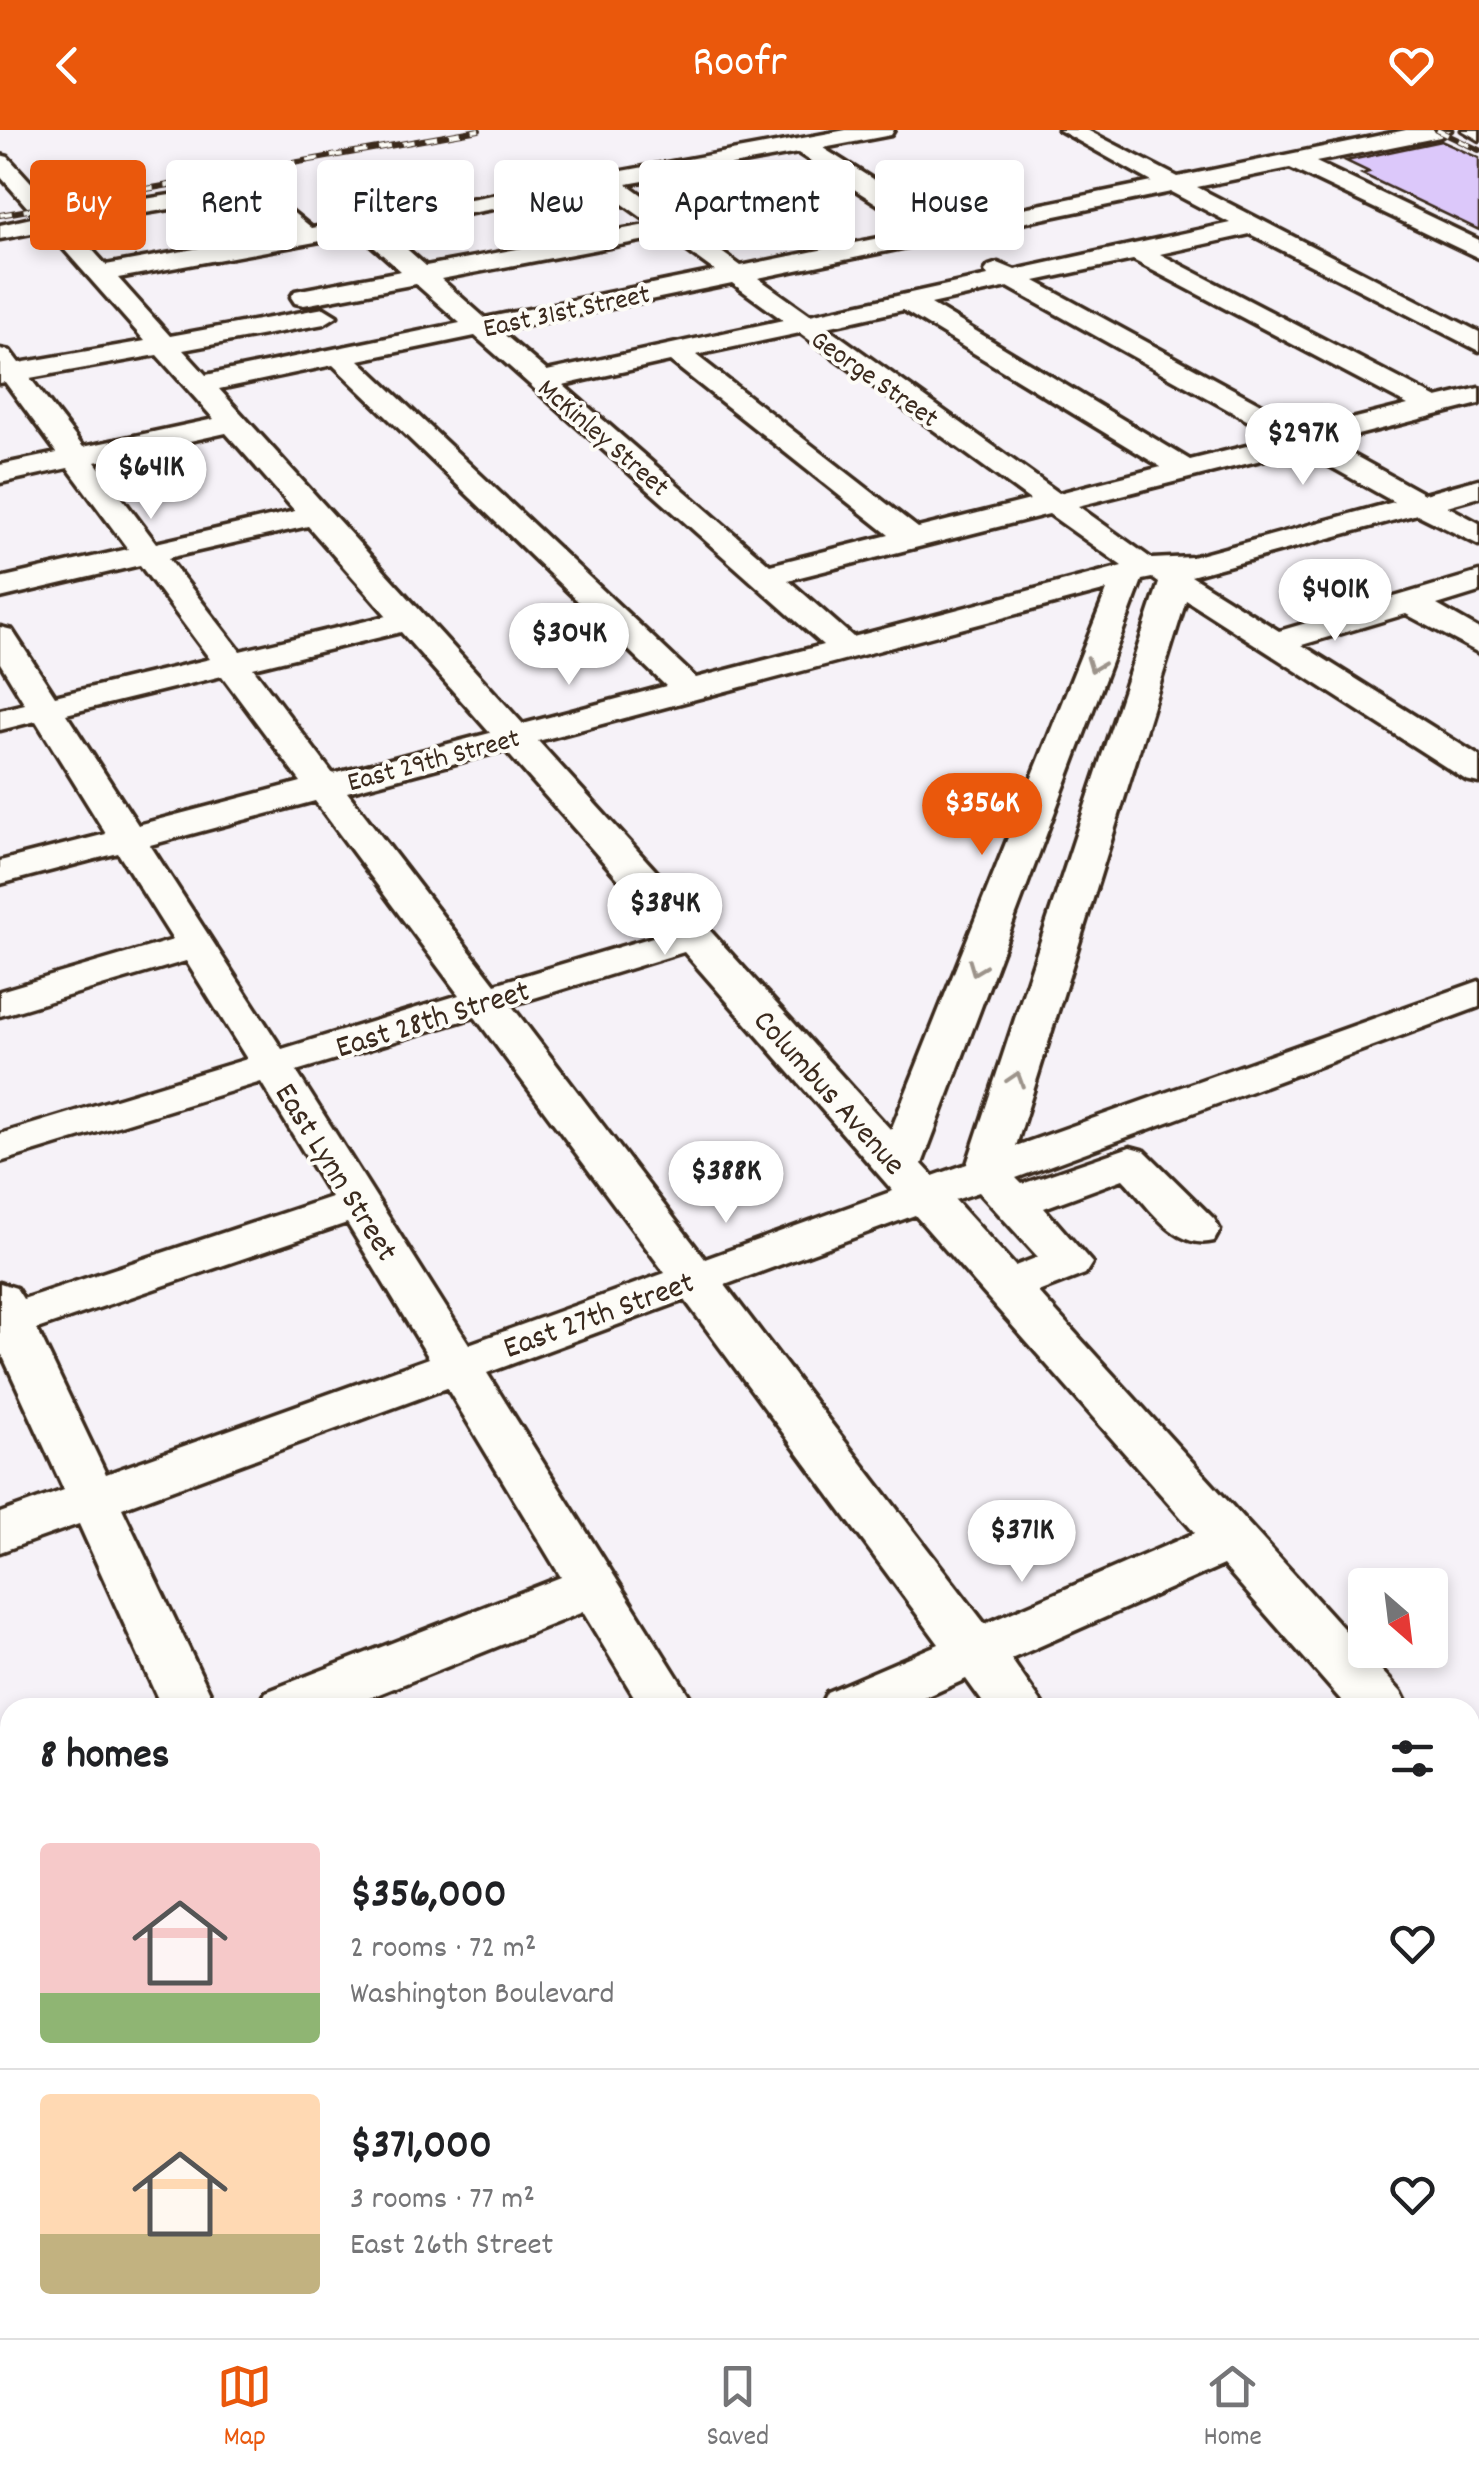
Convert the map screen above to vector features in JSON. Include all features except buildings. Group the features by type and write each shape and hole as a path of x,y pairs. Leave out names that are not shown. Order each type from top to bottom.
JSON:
{"street":[{"path":"619,178 883,130"},
{"path":"1070,130 1479,342"},
{"name":"East 31st Street","path":"1024,215 1440,130"},
{"path":"802,145 875,193"},
{"path":"1293,160 1479,250"},
{"name":"Columbus Avenue","path":"0,162 30,181"},
{"path":"146,224 250,188 299,229"},
{"path":"542,381 1252,226"},
{"path":"146,233 317,228"},
{"path":"0,232 30,233"},
{"path":"4,368 165,344 299,292 639,234"},
{"name":"East 31st Street","path":"200,384 875,245"},
{"name":"Columbus Avenue","path":"123,250 165,344 1373,1698"},
{"path":"256,250 299,292 351,354 688,689"},
{"name":"McKinley Street","path":"393,250 845,647"},
{"name":"George Street","path":"700,250 1152,573 1274,643 1479,772"},
{"path":"962,250 1479,536"},
{"path":"1136,252 1433,407"},
{"path":"907,301 1186,470"},
{"path":"675,352 913,540"},
{"path":"4,368 150,554 322,788 1010,1698"},
{"path":"765,576 1479,396"},
{"path":"0,474 235,423"},
{"name":"East 29th Street","path":"0,873 845,647 1193,566 1411,498 1479,472"},
{"name":"East 29th Street","path":"1411,498 1479,488"},
{"path":"0,588 316,515"},
{"path":"912,1180 1152,573"},
{"path":"1007,1286 1069,1262 1000,1187 1152,573"},
{"path":"1274,643 1479,582"},
{"path":"1411,603 1479,643"},
{"path":"0,720 409,620"},
{"name":"East Lynn Street","path":"0,637 272,1066 664,1698"},
{"name":"East 28th Street","path":"0,1148 692,938"},
{"path":"0,1004 196,946"},
{"name":"East 27th Street","path":"0,1533 694,1277 912,1180 1000,1187 1479,994"},
{"path":"1072,1161 1130,1161 1198,1230"},
{"path":"185,1698 3,1315 358,1204"},
{"path":"869,1698 1232,1539"},
{"path":"310,1698 595,1585"}],"railway":[{"path":"0,215 479,130"},
{"path":"1437,130 1479,150"}]}
